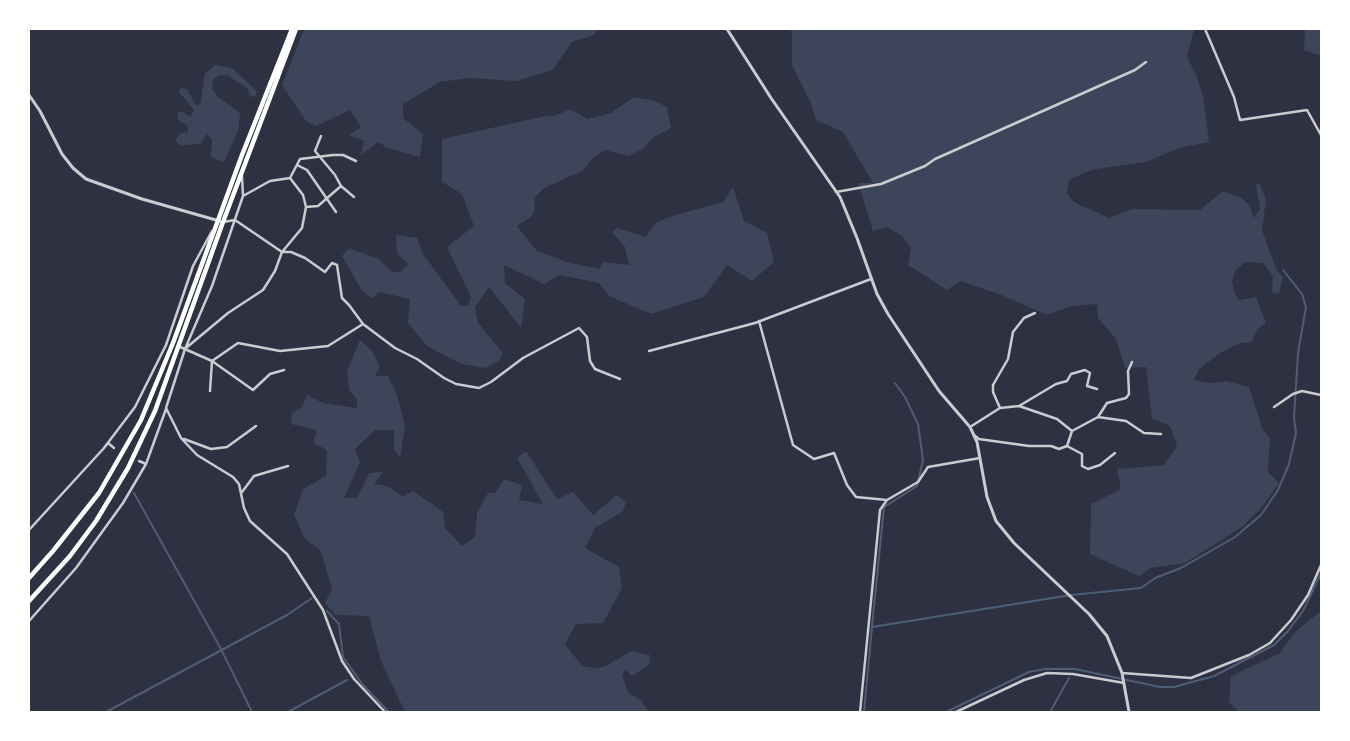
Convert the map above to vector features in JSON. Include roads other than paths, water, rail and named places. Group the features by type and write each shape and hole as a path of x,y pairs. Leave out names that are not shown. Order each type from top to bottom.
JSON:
{"highway":[{"path":"29,578 90,505 129,443 163,370 292,29"},
{"path":"29,601 70,556 96,521 128,468 155,411 220,221 242,171 296,29"}],"street":[{"path":"727,29 771,98 836,192 857,238 871,279 888,314 939,391 970,427 980,458 987,497 996,521 1014,543 1089,614 1107,636 1122,675 1129,712"},
{"path":"1205,29 1234,97 1240,120 1307,110 1321,135"},
{"path":"836,192 881,184 925,166 935,159 1134,70 1146,62"},
{"path":"29,95 40,111 62,154 73,168 86,179 142,200 220,221 235,220 282,252 290,252 306,258 326,272 332,263 337,265 342,298 350,305 363,324 395,348 417,359 456,384 480,388 523,358 579,328 587,337 590,361 595,370 620,379"},
{"path":"321,136 315,150 319,158 335,175 342,186 354,197"},
{"path":"290,178 300,159 343,156 356,161"},
{"path":"297,165 307,170 329,199 336,212"},
{"path":"29,619 67,579 96,543 146,464 185,349 212,286 243,196 242,171"},
{"path":"243,196 270,181 290,178"},
{"path":"185,349 228,313 263,290 275,271 282,252 302,228 306,207 303,195 290,178"},
{"path":"306,207 318,206 329,199 342,186"},
{"path":"29,530 108,443 128,418 149,382 175,321 193,266 220,221"},
{"path":"649,351 760,321 871,279"},
{"path":"1000,408 992,392 993,385 1008,360 1016,327 1024,318 1035,313"},
{"path":"760,321 793,445 814,459 834,453 847,486 856,497 887,500"},
{"path":"212,361 238,343 280,351 328,346 363,324"},
{"path":"178,346 212,361 252,390 270,374 284,370"},
{"path":"210,391 212,361"},
{"path":"1067,446 1072,431 1098,417 1107,403 1126,398 1129,394 1128,371 1132,362"},
{"path":"970,427 1000,408 1019,406 1056,384 1067,381 1071,374 1085,370 1090,373 1087,386 1097,389"},
{"path":"1274,407 1293,394 1302,391 1321,395"},
{"path":"1019,406 1057,419 1072,431"},
{"path":"166,408 181,438 197,456 233,477 240,484 250,520 287,554 323,610 342,661 354,679 385,712"},
{"path":"1098,417 1126,421 1144,434 1161,434"},
{"path":"181,438 210,449 226,447 256,426"},
{"path":"974,435 979,439 1029,446 1051,446 1059,449 1067,446 1082,454 1082,466 1088,469 1100,465 1115,453"},
{"path":"108,443 114,448"},
{"path":"860,712 880,510 887,500 918,482 928,467 980,458"},
{"path":"139,461 146,464"},
{"path":"241,493 254,476 288,466"},
{"path":"1122,675 1191,678 1227,666 1249,655 1270,643 1291,620 1302,605 1321,565"},
{"path":"956,712 1035,675 1047,673 1073,674 1124,683"}],"waterway":[{"path":"864,712 872,627 1071,595 1141,588 1155,578 1181,568 1235,537 1261,515 1278,490 1289,464 1296,433 1294,418 1298,353 1306,307 1302,294 1283,270"},
{"path":"872,626 884,507 917,486 923,460 918,424 905,397 895,383"},
{"path":"134,493 221,649 252,712"},
{"path":"946,712 1029,672 1045,669 1075,669 1160,687 1174,687 1214,676 1274,645 1288,631 1303,611 1321,573"},
{"path":"106,712 287,615 312,598"},
{"path":"327,611 339,624 343,657 363,685 389,712"},
{"path":"1050,712 1069,678"},
{"path":"288,712 347,680"}]}
